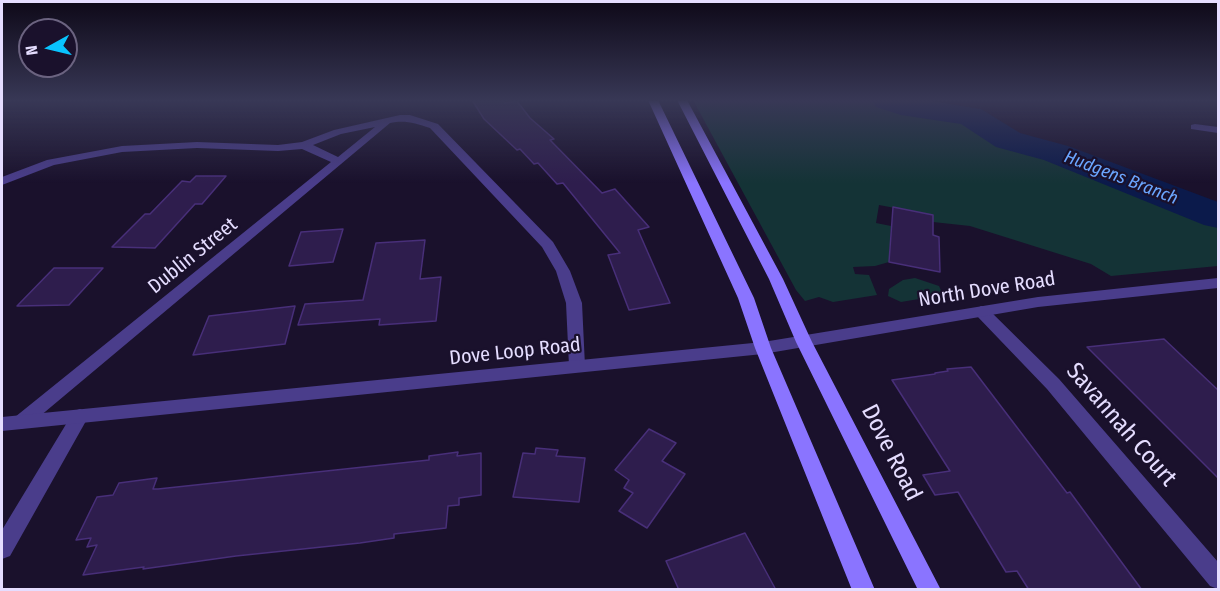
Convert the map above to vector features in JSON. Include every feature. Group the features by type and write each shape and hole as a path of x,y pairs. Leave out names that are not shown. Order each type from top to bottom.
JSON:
{"main road":[{"path":"666,128 736,277 763,348 864,590"},
{"path":"696,128 776,279 804,342"},
{"name":"Dove Road","path":"804,342 930,590"}],"street":[{"path":"2,182 51,162 122,149 197,145 253,148 304,144 357,128"},
{"name":"Dublin Street","path":"21,422 380,128"},
{"path":"435,128 548,245 563,271 574,303 577,366"},
{"path":"1199,128 1218,130"},
{"path":"304,144 338,161"},
{"name":"North Dove Road","path":"763,348 981,310 1218,283"},
{"name":"Savannah Court","path":"981,310 1053,384 1218,578"},
{"name":"Dove Loop Road","path":"2,424 763,348"},
{"path":"2,549 80,416"}],"green space":[{"path":"708,128 988,128 1008,140 1056,153 1218,216 1218,266 1111,276 1091,264 970,226 933,222 932,215 879,205 876,223 891,226 889,262 875,266 853,267 855,274 869,275 877,295 833,302 819,297 805,301 796,290"},
{"path":"915,278 939,286 943,295 901,302 888,296 889,289 903,280"}],"building":[{"path":"493,128 541,128 554,139 550,140 602,193 615,189 649,227 638,230 670,303 629,310 608,255 620,253 563,183 557,184 538,163 534,164 520,149 517,150"},
{"path":"196,176 226,176 202,204 195,204 155,248 112,247 145,214 150,214 182,181 190,182"},
{"path":"893,207 933,215 933,235 939,237 940,272 889,262"},
{"path":"343,229 333,262 289,266 301,232"},
{"path":"425,240 420,279 441,277 436,321 379,325 380,319 298,325 305,304 363,300 376,243"},
{"path":"54,268 103,268 69,305 17,306"},
{"path":"295,306 285,344 193,355 209,316"},
{"path":"1164,339 1218,390 1218,478 1087,347"},
{"path":"971,367 1067,493 1070,492 1142,590 1029,590 1017,571 1006,572 958,492 935,495 923,475 950,471 892,380 935,374 948,371 947,369"},
{"path":"649,429 676,443 662,461 685,474 647,528 619,511 633,493 624,488 629,480 615,470"},
{"path":"536,448 558,450 556,456 585,458 579,502 513,497 523,453 535,454"},
{"path":"458,452 457,456 481,453 481,495 459,498 459,505 448,506 446,528 394,534 394,538 360,543 83,575 97,545 87,547 91,538 76,540 97,497 113,495 119,483 157,478 153,489 158,489 429,460 429,456"},
{"path":"745,533 776,590 679,590 666,561"}],"waterway":[{"name":"Hudgens Branch","path":"988,128 1008,140 1056,153 1218,216"}]}
